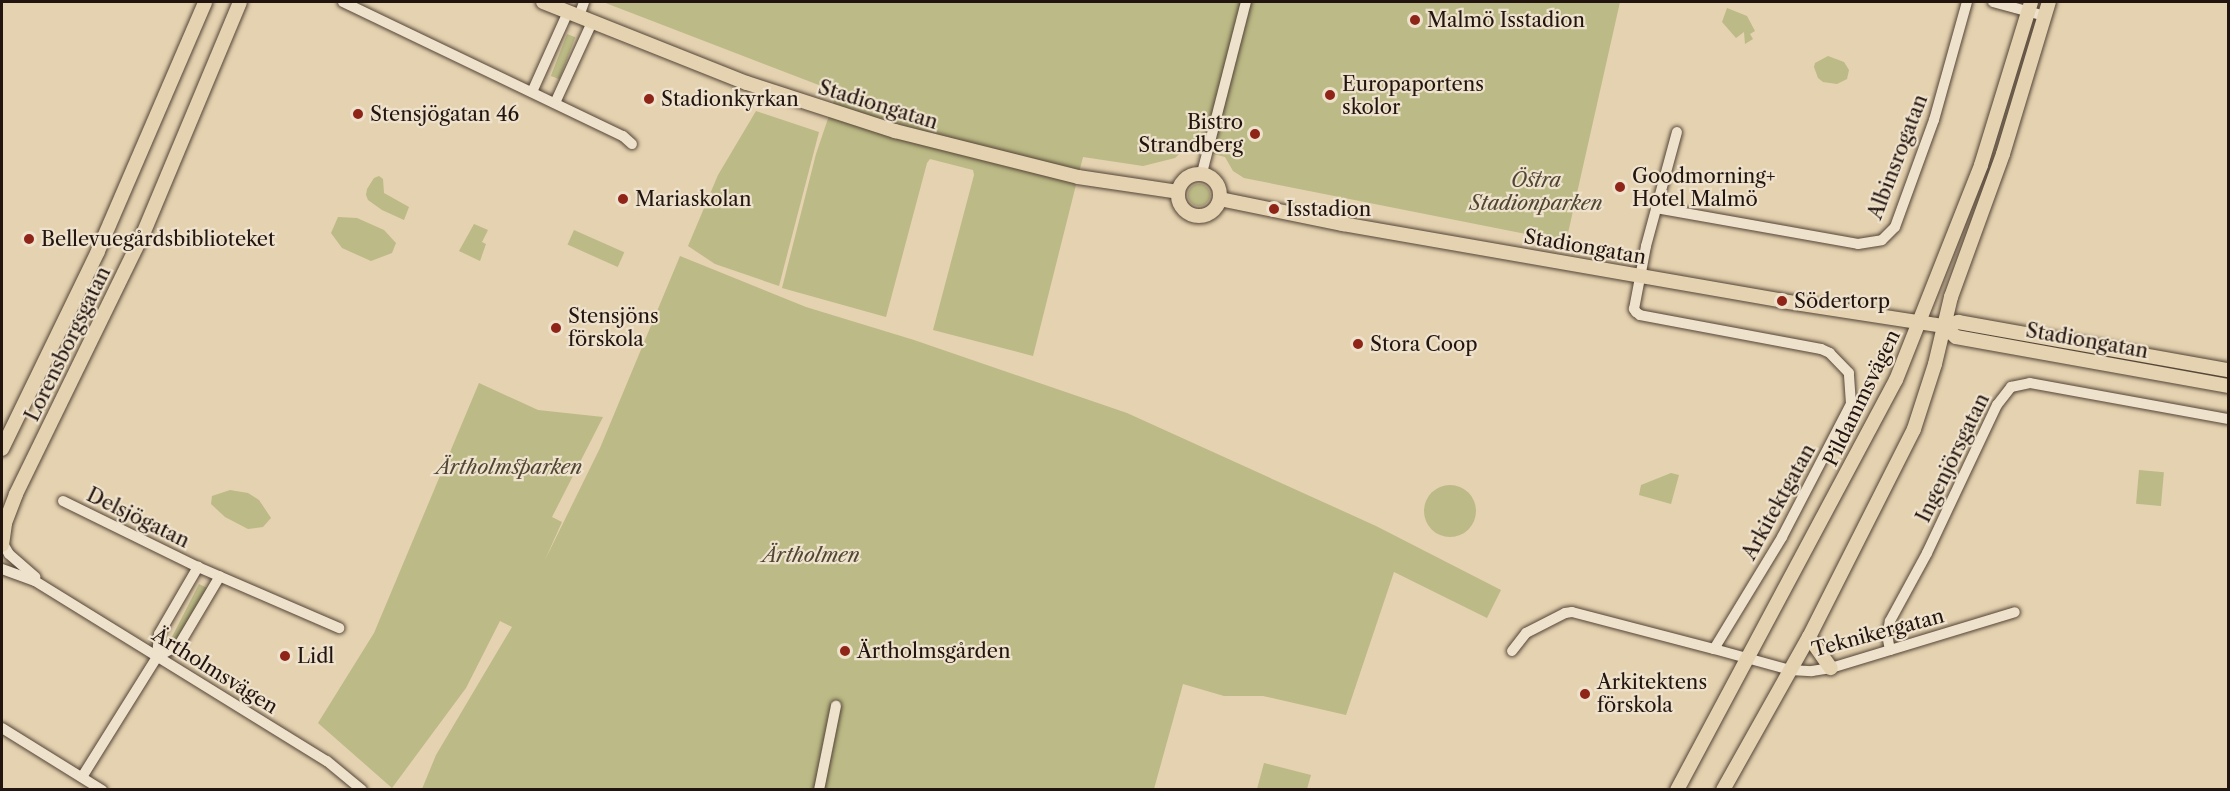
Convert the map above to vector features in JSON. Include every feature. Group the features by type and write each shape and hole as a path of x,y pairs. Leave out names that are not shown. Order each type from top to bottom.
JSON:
{"main road":[{"name":"Lorensborgsgatan","path":"2,449 98,251 204,2"},
{"name":"Lorensborgsgatan","path":"2,539 16,494 143,234 240,2"},
{"name":"Stadiongatan","path":"543,2 747,83 895,131 1068,175 1178,192"},
{"path":"1722,789 1809,637 1902,455 1924,401 1958,278 2003,154 2049,2"},
{"name":"Pildammsvägen","path":"1677,789 1896,380 1981,165 2030,6"},
{"path":"1202,173 1218,185 1220,199 1213,212 1194,216 1183,209 1178,192 1183,180 1188,176 1202,173"},
{"name":"Stadiongatan","path":"1220,199 1641,276 1944,326 1958,322 2229,369"},
{"name":"Stadiongatan","path":"1944,326 1956,337 1969,340 2229,386"},
{"path":"1935,364 1951,347 1969,340"},
{"path":"1809,637 1831,668"}],"street":[{"path":"343,2 623,136 632,144"},
{"path":"555,103 584,2"},
{"path":"1202,173 1246,2"},
{"name":"Albinsrogatan","path":"1656,208 1858,244 1882,240 1895,227 1930,131 1968,2"},
{"path":"1993,2 2030,6 2045,16"},
{"path":"531,92 580,17"},
{"path":"1641,276 1656,208 1677,132"},
{"name":"Arkitektgatan","path":"1641,276 1634,309 1640,315 1821,349 1842,362 1851,381 1851,404 1846,416 1782,537 1714,649"},
{"name":"Ingenjörsgatan","path":"1890,650 1887,635 1890,621 1927,553 1997,405 2011,387 2030,383 2229,419"},
{"name":"Delsjögatan","path":"63,501 198,567 339,628"},
{"name":"Ärtholmsvägen","path":"2,539 15,560 46,588"},
{"name":"Delsjögatan","path":"157,657 159,634 198,567"},
{"name":"Ärtholmsvägen","path":"2,569 27,577 46,588 327,761 362,789"},
{"path":"82,777 157,657 179,645 220,576"},
{"path":"1512,651 1526,633 1565,613 1572,612 1714,649"},
{"name":"Teknikergatan","path":"1714,649 1790,670 1812,671 1831,668 2015,612"},
{"path":"819,789 836,706"},
{"path":"2,728 102,789"}],"green space":[{"name":"Östra Stadionparken","path":"603,2 1620,2 1566,242 1244,178 1233,171 1225,157 1187,147 1175,158 1143,166 1083,157 1033,356 933,330 974,175 973,170 930,159 927,163 886,317 782,288 816,154 837,92"},
{"path":"1727,8 1747,16 1755,31 1750,34 1753,39 1745,44 1744,32 1736,38 1722,22"},
{"path":"567,34 575,37 559,79 551,76"},
{"path":"1828,56 1844,62 1849,70 1847,79 1837,84 1823,82 1818,78 1815,63"},
{"path":"756,111 819,132 779,286 715,264 688,246 718,175"},
{"path":"379,176 383,179 384,193 409,207 404,220 382,210 368,200 367,189 374,178"},
{"path":"1199,184 1207,187 1210,195 1207,203 1199,206 1191,203 1188,195 1191,187"},
{"path":"338,217 357,218 384,230 396,243 392,253 371,261 342,248 331,233"},
{"path":"474,224 488,230 482,242 486,244 480,261 459,251"},
{"path":"574,230 624,252 618,267 567,245"},
{"name":"Ärtholmen","path":"680,256 806,307 914,340 1127,413 1376,526 1501,590 1487,618 1394,572 1346,715 1263,696 1224,696 1183,684 1154,789 422,789 436,755 512,627 500,621 466,688 392,788 318,723 374,633 479,383 538,410 603,417 552,517 562,522 544,562 600,448"},
{"path":"2139,470 2164,472 2161,506 2136,504"},
{"path":"1671,473 1679,475 1671,504 1639,495 1641,485"},
{"path":"1450,485 1460,487 1468,493 1474,501 1476,511 1474,521 1468,529 1460,535 1450,537 1440,535 1432,529 1426,521 1424,511 1426,501 1432,493 1440,487"},
{"path":"230,490 248,493 259,500 271,518 263,527 248,529 225,517 211,504 212,496"},
{"path":"199,584 207,588 180,642 172,637"},
{"path":"1264,763 1311,775 1307,789 1257,789"}],"place":[{"name":"Malmö Isstadion","path":"1415,20"},
{"name":"Europaportens skolor","path":"1330,95"},
{"name":"Stadionkyrkan","path":"649,99"},
{"name":"Stensjögatan 46","path":"358,114"},
{"name":"Bistro Strandberg","path":"1255,134"},
{"name":"Goodmorning+ Hotel Malmö","path":"1620,187"},
{"name":"Mariaskolan","path":"623,199"},
{"name":"Isstadion","path":"1274,209"},
{"name":"Bellevuegårdsbiblioteket","path":"29,239"},
{"name":"Södertorp","path":"1782,301"},
{"name":"Stensjöns förskola","path":"556,328"},
{"name":"Stora Coop","path":"1358,344"},
{"name":"Ärtholmsgården","path":"845,651"},
{"name":"Lidl","path":"285,656"},
{"name":"Arkitektens förskola","path":"1585,694"}],"park label":[{"name":"Ärtholmsparken","path":"509,467"}]}
